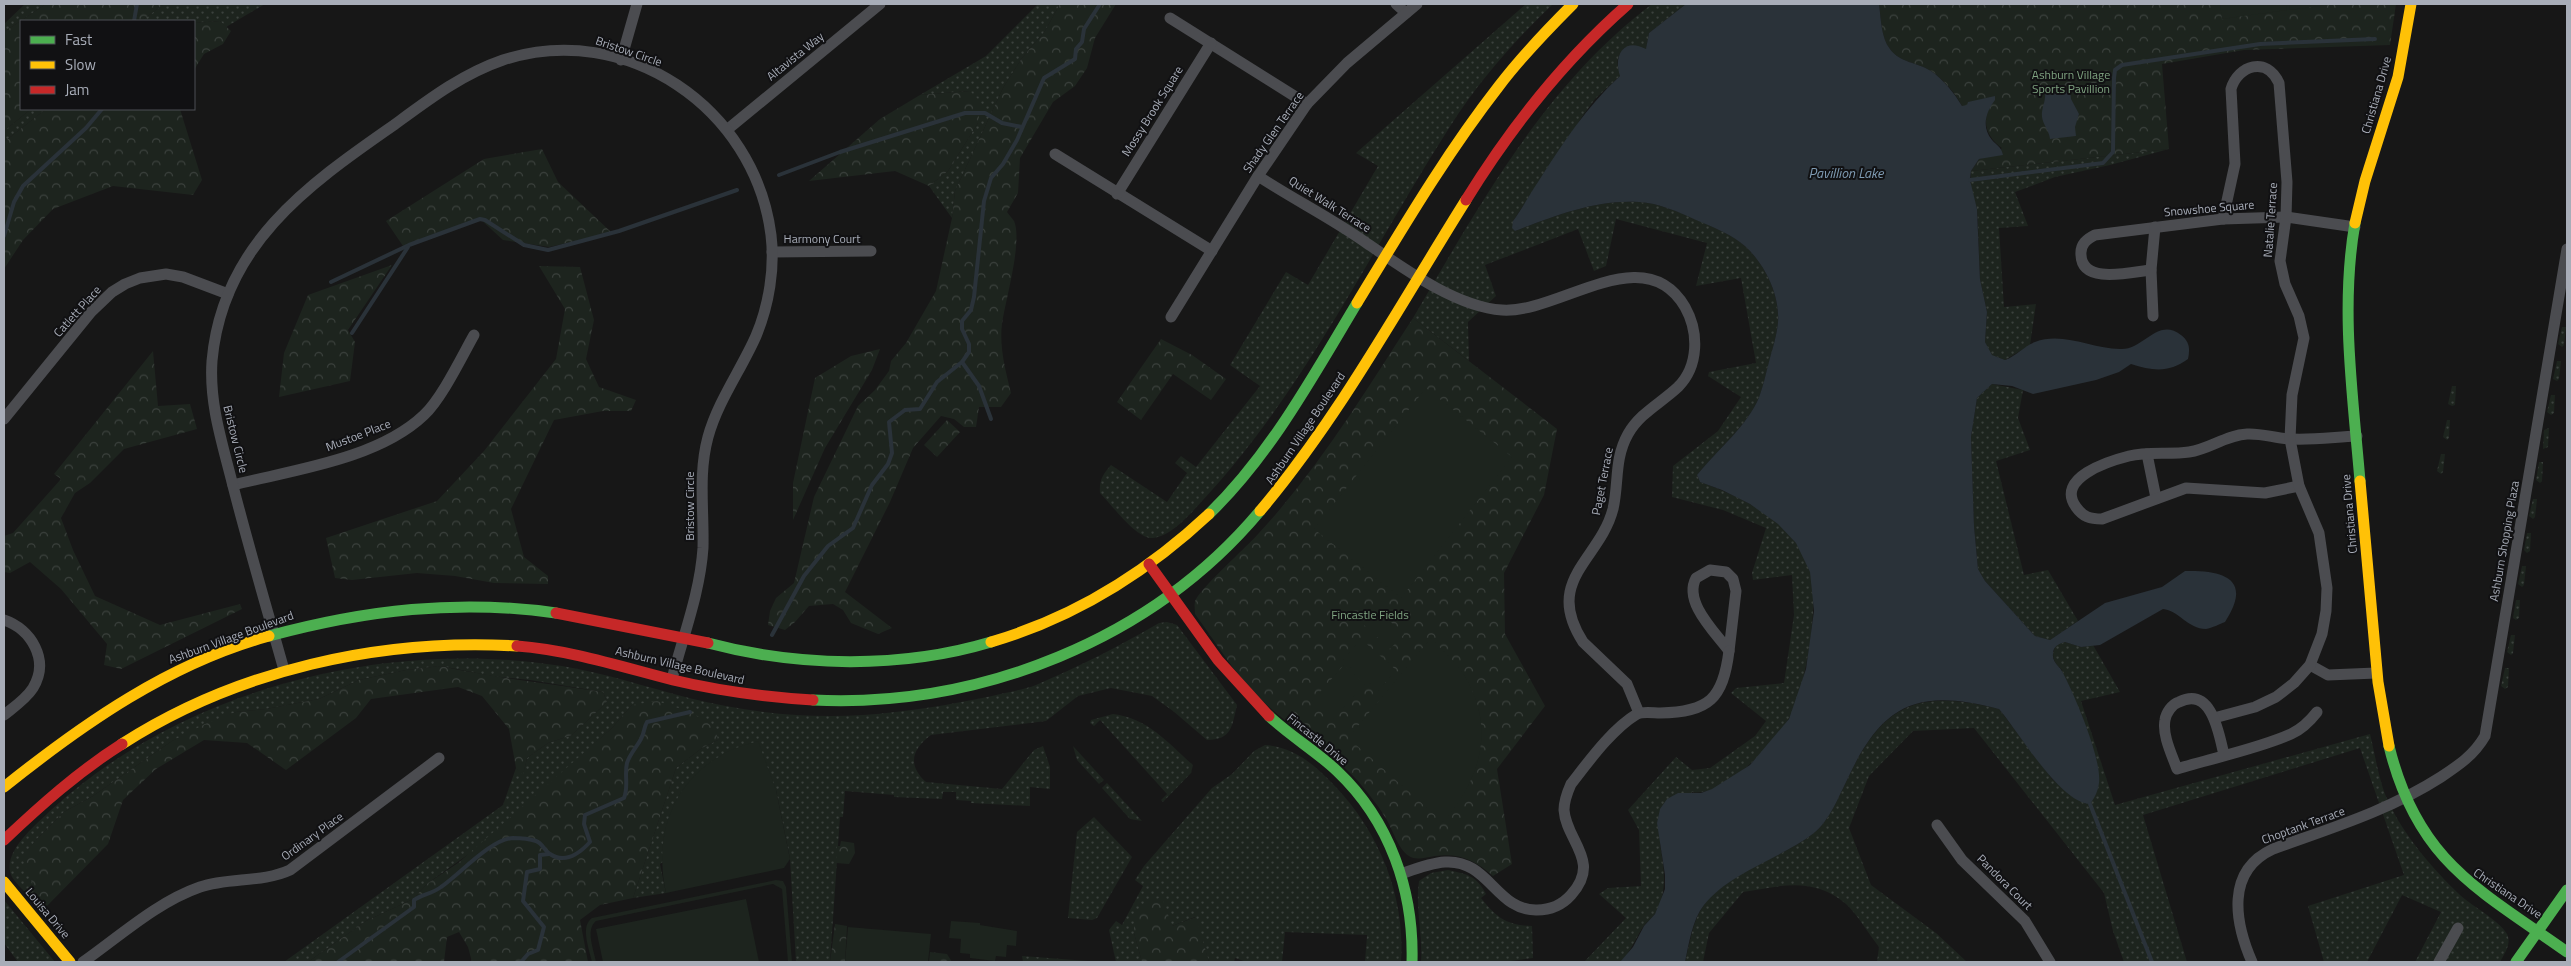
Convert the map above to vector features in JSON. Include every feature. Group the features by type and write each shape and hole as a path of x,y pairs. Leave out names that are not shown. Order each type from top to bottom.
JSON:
{"main road":[{"name":"Ashburn Village Boulevard","path":"4,787 59,741 139,689 193,664 274,634 310,624 379,610 444,606 546,612 683,637 743,651 826,661 873,662 922,659 985,645 1043,624 1101,595 1149,564 1211,512 1243,477 1302,393 1446,160 1487,100 1527,50 1573,4"},
{"name":"Ashburn Village Boulevard","path":"4,840 59,788 124,741 205,700 310,662 381,651 475,646 532,648 559,652 751,696 813,702 856,702 928,695 996,678 1081,647 1131,620 1170,594 1230,543 1294,472 1337,408 1491,160 1537,96 1591,36 1628,4"},
{"name":"Christiana Drive","path":"2411,4 2392,100 2362,191 2355,227 2348,303 2376,673 2381,712 2389,751 2406,798 2425,834 2461,878 2567,952"},
{"name":"Fincastle Drive","path":"1149,564 1230,675 1267,714 1339,773 1359,795 1383,832 1401,874 1412,930 1412,962"},
{"name":"Louisa Drive","path":"4,882 70,962"},
{"path":"2516,962 2567,890"},
{"path":"2561,962 2567,952"}],"street":[{"path":"621,60 637,4"},
{"name":"Altavista Way","path":"728,129 880,4"},
{"path":"1396,4 1406,13"},
{"name":"Shady Glen Terrace","path":"1172,317 1258,176 1307,104 1347,63 1417,4"},
{"path":"1170,18 1307,104"},
{"name":"Mossy Brook Square","path":"1117,194 1211,43"},
{"name":"Bristow Circle","path":"284,670 216,423 212,395 212,363 216,331 228,294 254,245 294,201 338,164 455,82 504,60 548,51 572,49 599,52 645,68 688,92 707,107 728,129 743,150 762,192 768,212 772,252 770,282 756,335 717,412 709,436 703,462 700,494 703,547 699,579 672,679"},
{"name":"Natalie Terrace","path":"2214,718 2266,703 2285,690 2310,665 2322,634 2326,611 2327,588 2319,533 2299,486 2290,440 2292,395 2304,338 2299,316 2285,284 2280,261 2286,217 2287,182 2279,83 2268,69 2251,67 2237,75 2231,89 2235,164 2222,219"},
{"path":"1055,154 1212,251"},
{"name":"Quiet Walk Terrace","path":"1258,176 1387,256"},
{"name":"Snowshoe Square","path":"2151,270 2098,275 2087,270 2081,261 2080,250 2086,240 2095,234 2222,219 2286,217 2355,227"},
{"name":"Snowshoe Square","path":"2153,316 2151,270 2155,227"},
{"name":"Ashburn Shopping Plaza","path":"2406,798 2471,756 2485,736 2567,249"},
{"name":"Harmony Court","path":"772,252 871,251"},
{"name":"Paget Terrace","path":"1387,256 1469,303 1503,310 1533,307 1613,279 1639,277 1659,283 1670,290 1682,302 1690,316 1695,342 1689,370 1682,383 1643,415 1627,437 1616,468 1615,494 1610,520 1603,534 1581,564 1570,596 1571,617 1578,634 1583,642 1627,684 1639,713"},
{"name":"Catlett Place","path":"4,419 91,312 112,292 126,284 140,278 166,274 183,277 228,294"},
{"name":"Mustoe Place","path":"233,485 349,455 397,435 424,415 432,406 474,335"},
{"path":"2299,486 2265,493 2192,487 2156,498 2102,519 2090,519 2080,513 2074,504 2072,493 2075,482 2082,474 2129,456 2189,452 2204,449 2231,436 2248,434 2290,440 2357,436"},
{"path":"2147,454 2156,498"},
{"path":"1401,874 1428,864 1455,862 1481,873 1501,895 1517,906 1538,910 1560,904 1575,890 1583,870 1580,847 1566,820 1564,810 1567,794 1577,777 1611,737 1639,713 1682,712 1706,704 1716,695 1724,681 1729,650 1736,590 1735,582 1726,572 1710,570 1696,578 1692,592 1695,602 1729,650"},
{"path":"4,620 19,627 32,639 38,656 39,668 34,687 27,696 4,715"},
{"path":"2310,665 2328,674 2376,673"},
{"path":"2224,755 2214,718 2209,708 2200,701 2189,699 2178,702 2169,709 2165,720 2166,732 2177,769 2224,755 2292,734 2310,721 2318,712"},
{"name":"Ordinary Place","path":"83,962 184,893 228,880 267,877 290,870 439,758"},
{"name":"Choptank Terrace","path":"2252,962 2242,938 2237,916 2238,894 2252,863 2261,854 2355,821 2406,798"},
{"name":"Pandora Court","path":"1937,824 1962,860 2025,921 2050,962"},
{"path":"2440,962 2458,928"}],"green space":[{"path":"25,4 46,4 4,32 4,24"},
{"path":"46,4 164,4 142,20 22,20"},
{"path":"164,4 265,4 226,27 220,21 195,23 195,20 142,20"},
{"path":"1038,4 1060,4 1045,31 1022,58 1003,88 955,191 952,218 929,186 948,171 978,123 970,91 920,95 986,56"},
{"path":"1060,4 1116,4 1095,38 1087,68 1075,86 1053,102 1020,158 1018,193 1007,212 1014,221 1016,242 1001,333 1011,393 1001,407 979,407 976,427 964,427 954,419 941,416 913,448 890,502 845,592 892,628 878,634 851,623 843,610 833,604 809,606 785,630 768,625 770,611 776,598 794,583 814,497 858,406 875,390 889,371 891,361 906,343 936,291 952,218 955,191 1003,88 1022,58 1045,31"},
{"path":"1526,4 1553,4 1525,31 1499,61 1451,125 1335,318 1274,412 1240,457 1193,511 1174,529 1153,538 1147,537 1132,528 1100,493 1101,481 1106,471 1111,465 1167,502 1187,473 1175,463 1181,456 1196,467 1260,386 1230,365 1286,272 1308,285 1378,166 1356,153"},
{"path":"1652,4 1686,4 1649,33 1646,50 1624,48 1619,55 1618,61 1621,75 1595,99 1584,114 1513,221 1515,231 1560,214 1591,206 1607,203 1639,202 1661,206 1710,225 1735,239 1753,254 1770,281 1777,301 1778,322 1776,336 1757,402 1737,431 1697,475 1700,482 1751,504 1782,526 1794,540 1804,555 1811,572 1813,587 1812,626 1800,689 1794,707 1783,728 1758,757 1731,778 1710,790 1692,792 1660,844 1664,887 1660,904 1624,958 1620,962 1584,962 1626,918 1599,894 1608,888 1641,886 1639,830 1628,810 1676,757 1692,770 1710,768 1755,736 1766,721 1731,693 1736,688 1784,683 1794,615 1792,575 1753,580 1752,573 1766,528 1723,510 1672,497 1673,466 1718,431 1741,397 1708,376 1709,372 1756,363 1741,278 1696,286 1707,243 1616,219 1606,266 1594,271 1578,229 1485,265 1496,296 1468,322 1469,361 1413,318 1490,190 1547,109 1579,71 1614,36"},
{"name":"Ashburn Village Sports Pavillion","path":"1879,4 2396,4 2390,45 2244,50 2162,64 2169,149 1971,171 1979,159 1993,155 2002,148 1993,140 1987,130 1986,119 1990,107 1962,106 1949,87 1936,74 1894,54 1885,39"},
{"path":"2220,4 2286,4 2287,10 2222,19"},
{"path":"2289,4 2336,4 2290,10"},
{"path":"20,21 20,110 30,110 4,131 4,32"},
{"path":"220,21 231,31 223,44 204,54 195,68 195,23"},
{"path":"970,91 981,102 978,123 948,171 929,186 895,171 809,181 880,119 920,95"},
{"path":"30,110 45,110 4,142 4,131"},
{"path":"45,110 180,110 202,180 193,195 113,186 53,209 23,240 4,269 4,142"},
{"path":"542,149 558,182 612,233 549,247 503,240 479,218 403,246 386,221 484,159"},
{"path":"2169,149 2055,177 2015,192 2028,226 1999,228 2004,307 2036,304 2030,345 2005,360 1991,355 1985,342 1987,312 1980,279 1977,209 1971,189 1971,171"},
{"path":"392,265 348,330 355,342 350,381 279,397 284,353 308,295"},
{"path":"539,266 580,267 594,320 586,359 599,387 636,400 631,411 603,411 554,420 511,509 524,557 548,576 548,584 494,583 455,576 417,573 352,580 335,578 326,538 437,501 484,451 556,359 565,309"},
{"name":"Fincastle Fields","path":"1413,318 1557,429 1544,495 1504,573 1505,634 1545,706 1497,769 1512,864 1493,876 1473,862 1459,857 1444,855 1415,858 1405,853 1382,812 1358,781 1332,757 1275,712 1249,687 1195,614 1195,603 1198,596 1253,539 1302,482 1359,401"},
{"path":"2562,327 2566,327 2564,345 2562,347 2558,344"},
{"path":"1161,339 1192,355 1226,379 1211,400 1173,374 1141,420 1117,402"},
{"path":"880,349 872,370 825,448 793,520 793,483 815,378 851,356"},
{"path":"153,351 158,406 190,404 197,429 124,449 90,483 75,493 61,518 73,550 95,596 160,625 240,604 242,609 121,669 104,665 107,644 61,589 30,562 10,573 4,572 4,536 13,533 61,479 54,474"},
{"path":"2557,361 2561,361 2559,379 2557,381 2553,379"},
{"path":"1992,384 2023,390 2018,418 2030,450 1996,461 2024,575 2048,570 2078,621 2050,640 2035,636 1985,581 1978,569 1974,526 1971,437 1977,398"},
{"path":"2452,386 2456,386 2455,405 2452,406 2448,404"},
{"path":"1426,388 1512,457 1401,598 1314,529"},
{"path":"2551,395 2555,395 2554,413 2551,415 2547,412"},
{"path":"947,420 960,432 937,457 924,445"},
{"path":"2447,420 2450,420 2449,438 2447,440 2443,437"},
{"path":"2549,428 2548,447 2543,449 2544,430"},
{"path":"2441,454 2445,454 2443,472 2441,474 2437,471"},
{"path":"2539,462 2543,462 2542,481 2540,483 2536,480"},
{"path":"2533,499 2537,499 2535,517 2533,519 2529,516"},
{"path":"2527,533 2531,533 2530,551 2527,553 2524,550"},
{"path":"2522,566 2526,566 2524,585 2522,587 2518,584"},
{"path":"2516,600 2520,600 2519,618 2516,620 2513,618"},
{"path":"1376,609 1404,634 1390,649 1363,624"},
{"path":"1167,622 1177,625 1237,705 1230,730 1222,737 1207,740 1152,696 1111,688 1078,696 1046,721 931,735 920,746 914,757 916,769 926,782 1002,789 1034,750 1043,746 1050,767 1050,789 1030,787 1030,806 971,803 971,801 956,800 956,792 943,792 942,799 894,797 894,795 845,791 843,817 840,817 830,962 796,962 790,859 776,790 660,864 666,893 633,898 676,768 702,748 718,740 632,705 612,728 487,841 428,883 413,899 366,921 308,962 284,962 503,805 516,768 523,774 527,758 548,743 572,735 607,702 603,692 492,676 441,666 406,670 359,680 319,699 266,709 236,712 172,741 93,796 64,812 35,841 23,858 43,910 15,881 10,868 11,859 21,840 51,810 104,768 162,732 225,703 290,682 358,667 427,660 495,659 578,669 689,698 753,711 819,716 863,715 944,705 1031,687 1099,656 1159,623"},
{"path":"2511,635 2515,635 2513,653 2511,655 2507,652"},
{"path":"1431,638 1453,660 1464,675 1474,694 1480,714 1480,752 1475,770 1467,788 1443,822 1353,742 1353,732"},
{"path":"1361,639 1396,670 1378,691 1343,660"},
{"path":"2065,642 2081,647 2093,645 2120,692 2081,701 2115,805 2370,734 2385,793 2402,827 2430,863 2460,895 2498,924 2507,934 2508,945 2500,962 2415,962 2441,912 2402,895 2367,962 2324,962 2308,906 2404,875 2360,748 2143,815 2187,962 2124,962 2113,931 2104,893 1974,728 1913,731 1869,776 1849,828 1871,885 1936,933 1967,962 1877,962 1879,947 1846,904 1834,895 1821,889 1796,885 1743,892 1709,933 1703,962 1685,962 1694,925 1704,905 1728,883 1801,842 1820,828 1834,807 1861,753 1875,733 1890,718 1906,708 1925,702 1946,701 1971,703 1999,709 2052,779 2086,804 2062,670 2056,664 2053,655 2057,644"},
{"path":"1344,665 1365,684 1333,719 1312,701"},
{"path":"441,666 603,692 607,702 572,735 548,743 527,758 523,775 516,768 509,729 482,696 458,687 371,699 356,718 286,770 247,743 204,740 156,769 123,800 108,844 43,910 22,858 35,841 64,812 93,796 172,741 205,724 236,712 266,709 319,699 359,680 406,670"},
{"path":"2505,668 2509,668 2508,687 2505,689 2501,686"},
{"path":"657,701 703,719 716,732 718,740 702,748 676,768 633,898 600,905 580,920 588,962 472,962 468,947 459,932 447,937 444,962 308,962 366,921 413,899 428,883 458,863 612,728 632,705"},
{"path":"1113,714 1125,716 1147,726 1166,740 1193,765 1191,773 1163,802 1161,800 1167,794 1100,720 1094,726 1090,723 1091,720"},
{"path":"758,741 776,790 790,859 784,868 666,893 662,852 670,814 678,797 704,767 730,750"},
{"path":"1265,745 1283,748 1313,766 1327,778 1360,817 1384,862 1393,886 1401,936 1401,962 1365,962 1367,935 1285,932 1282,962 1247,962 1235,958 1234,962 1209,962 1195,917 1172,926 1134,933 1142,962 1116,962 1109,930 1116,921 1122,925 1143,886 1135,880 1144,866 1212,788 1232,774 1254,751"},
{"path":"1073,746 1104,780 1099,784 1077,760"},
{"path":"1107,783 1142,821 1130,819 1102,788"},
{"path":"1094,817 1132,857 1097,918 1092,920 1068,918 1077,832"},
{"path":"841,841 854,843 855,853 849,864 836,863 837,846 840,846"},
{"path":"1448,870 1471,877 1479,883 1486,894 1481,898 1492,911 1503,919 1515,924 1532,926 1533,958 1503,962 1421,962 1419,881 1431,873"},
{"path":"776,880 783,881 786,887 792,962 788,962 782,889 773,884 596,921 591,930 591,940 596,962 592,962 586,932 588,922 592,918"},
{"path":"1162,897 1172,926 1196,917 1209,962 1142,962 1134,933 1134,915 1143,904"},
{"path":"746,899 759,962 603,962 596,929"},
{"path":"4,900 55,962 18,962 4,943"},
{"path":"951,921 980,923 980,925 1017,931 1016,946 1007,945 1006,957 996,956 995,961 970,958 970,954 960,953 961,939 949,938"},
{"path":"835,924 847,926 845,962 830,962"},
{"path":"848,927 931,934 928,962 845,962"},
{"path":"930,952 947,954 952,962 929,962"},
{"path":"1022,956 1101,962 1023,962"}],"water":[{"name":"Pavillion Lake","path":"1686,4 1879,4 1885,39 1894,54 1935,74 1948,87 1962,106 1967,105 1968,102 1995,96 1995,100 1987,115 1986,125 1989,135 2000,148 2003,155 1979,159 1971,171 1970,180 1977,209 1980,279 1987,312 1985,342 1992,355 2005,360 2027,346 2046,339 2068,340 2111,349 2130,348 2151,335 2165,330 2173,330 2188,343 2188,359 2181,364 2167,369 2154,369 2131,364 2119,372 2096,380 2033,394 2012,386 1992,384 1977,398 1971,437 1974,526 1978,569 1985,581 2035,636 2050,640 2105,603 2162,587 2185,571 2212,572 2222,575 2230,580 2235,587 2236,596 2233,607 2225,622 2206,629 2194,626 2174,613 2163,609 2100,645 2081,647 2065,642 2055,647 2053,651 2054,660 2062,671 2087,728 2099,772 2098,789 2090,804 2078,801 2053,779 1999,709 1946,700 1925,702 1906,707 1890,718 1875,733 1861,753 1838,800 1820,828 1801,842 1728,883 1704,905 1694,925 1685,962 1620,962 1633,947 1644,926 1655,914 1665,889 1665,875 1657,823 1660,809 1667,799 1678,793 1701,793 1712,789 1750,765 1789,719 1806,669 1814,611 1810,572 1796,543 1778,524 1750,504 1722,490 1700,482 1697,475 1737,431 1757,402 1775,340 1778,322 1777,301 1770,281 1753,254 1735,239 1676,211 1639,202 1607,203 1591,206 1560,214 1515,231 1512,228 1513,221 1566,140 1586,113 1620,76 1618,61 1622,50 1632,45 1646,49 1649,33"},
{"path":"2070,90 2071,99 2079,114 2075,127 2076,136 2050,139 2042,117 2045,93"}],"waterway":[{"path":"134,20 137,4"},
{"path":"772,635 804,576 828,546 853,528 872,485 888,464 892,453 889,422 905,410 920,409 937,382 962,362 969,352 969,344 962,329 962,321 971,310 974,297 984,201 991,178 1003,164 1017,140 1044,78 1075,59 1076,49 1082,42 1084,29 1100,4"},
{"path":"1970,180 2103,163 2113,152 2114,78 2115,70 2122,65 2260,44 2375,39"},
{"path":"4,236 14,202 23,186 86,128 101,110"},
{"path":"779,175 840,152 965,113 985,113 1002,123 1022,127"},
{"path":"331,282 409,245 480,219 485,220 524,245 548,250 619,231 737,190"},
{"path":"352,333 408,247"},
{"path":"962,362 979,386 991,419"},
{"path":"338,962 414,907 414,900 441,887 495,844 513,838 528,839 540,843 550,854 561,858 572,856 582,850 590,842 584,824 585,815 624,798 627,763 642,737 647,722 690,712"},
{"path":"2090,804 2152,962"},
{"path":"521,962 528,954 538,950 544,927 523,901 527,872 540,869 540,855 549,854"}],"traffic: fast":[{"path":"2355,223 2348,287 2348,320 2351,384 2360,481"},
{"path":"1209,514 1252,466 1290,413 1357,303"},
{"path":"813,700 876,699 938,692 999,678 1059,657 1115,630 1168,596 1217,556 1260,511"},
{"path":"269,636 341,619 447,607 483,607 556,613"},
{"path":"708,643 778,657 850,662 886,661 921,657 957,651 991,642"},
{"path":"1269,716 1337,771 1356,791 1385,835 1395,859 1409,909 1412,935 1412,962"},
{"path":"2389,746 2401,785 2416,818 2434,845 2455,869 2479,889 2567,952"},
{"path":"2516,962 2567,890"}],"traffic: slow":[{"path":"1357,303 1425,192 1461,138 1507,75 1573,4"},
{"path":"2355,223 2365,181 2398,77 2411,4"},
{"path":"1260,511 1289,475 1343,399 1466,200"},
{"path":"2360,481 2378,682 2389,746"},
{"path":"991,642 1051,620 1108,591 1160,555 1209,514"},
{"path":"4,787 65,740 129,698 197,662 269,636"},
{"path":"122,744 166,718 213,696 261,678 311,664 362,654 414,648 465,645 517,646"},
{"path":"4,882 70,962"}],"traffic: jam":[{"path":"1466,200 1501,147 1540,96 1582,48 1628,4"},
{"path":"1149,564 1218,660 1269,716"},
{"path":"556,613 708,643"},
{"path":"517,646 576,655 708,687 760,695 813,700"},
{"path":"4,840 60,789 122,744"}]}
